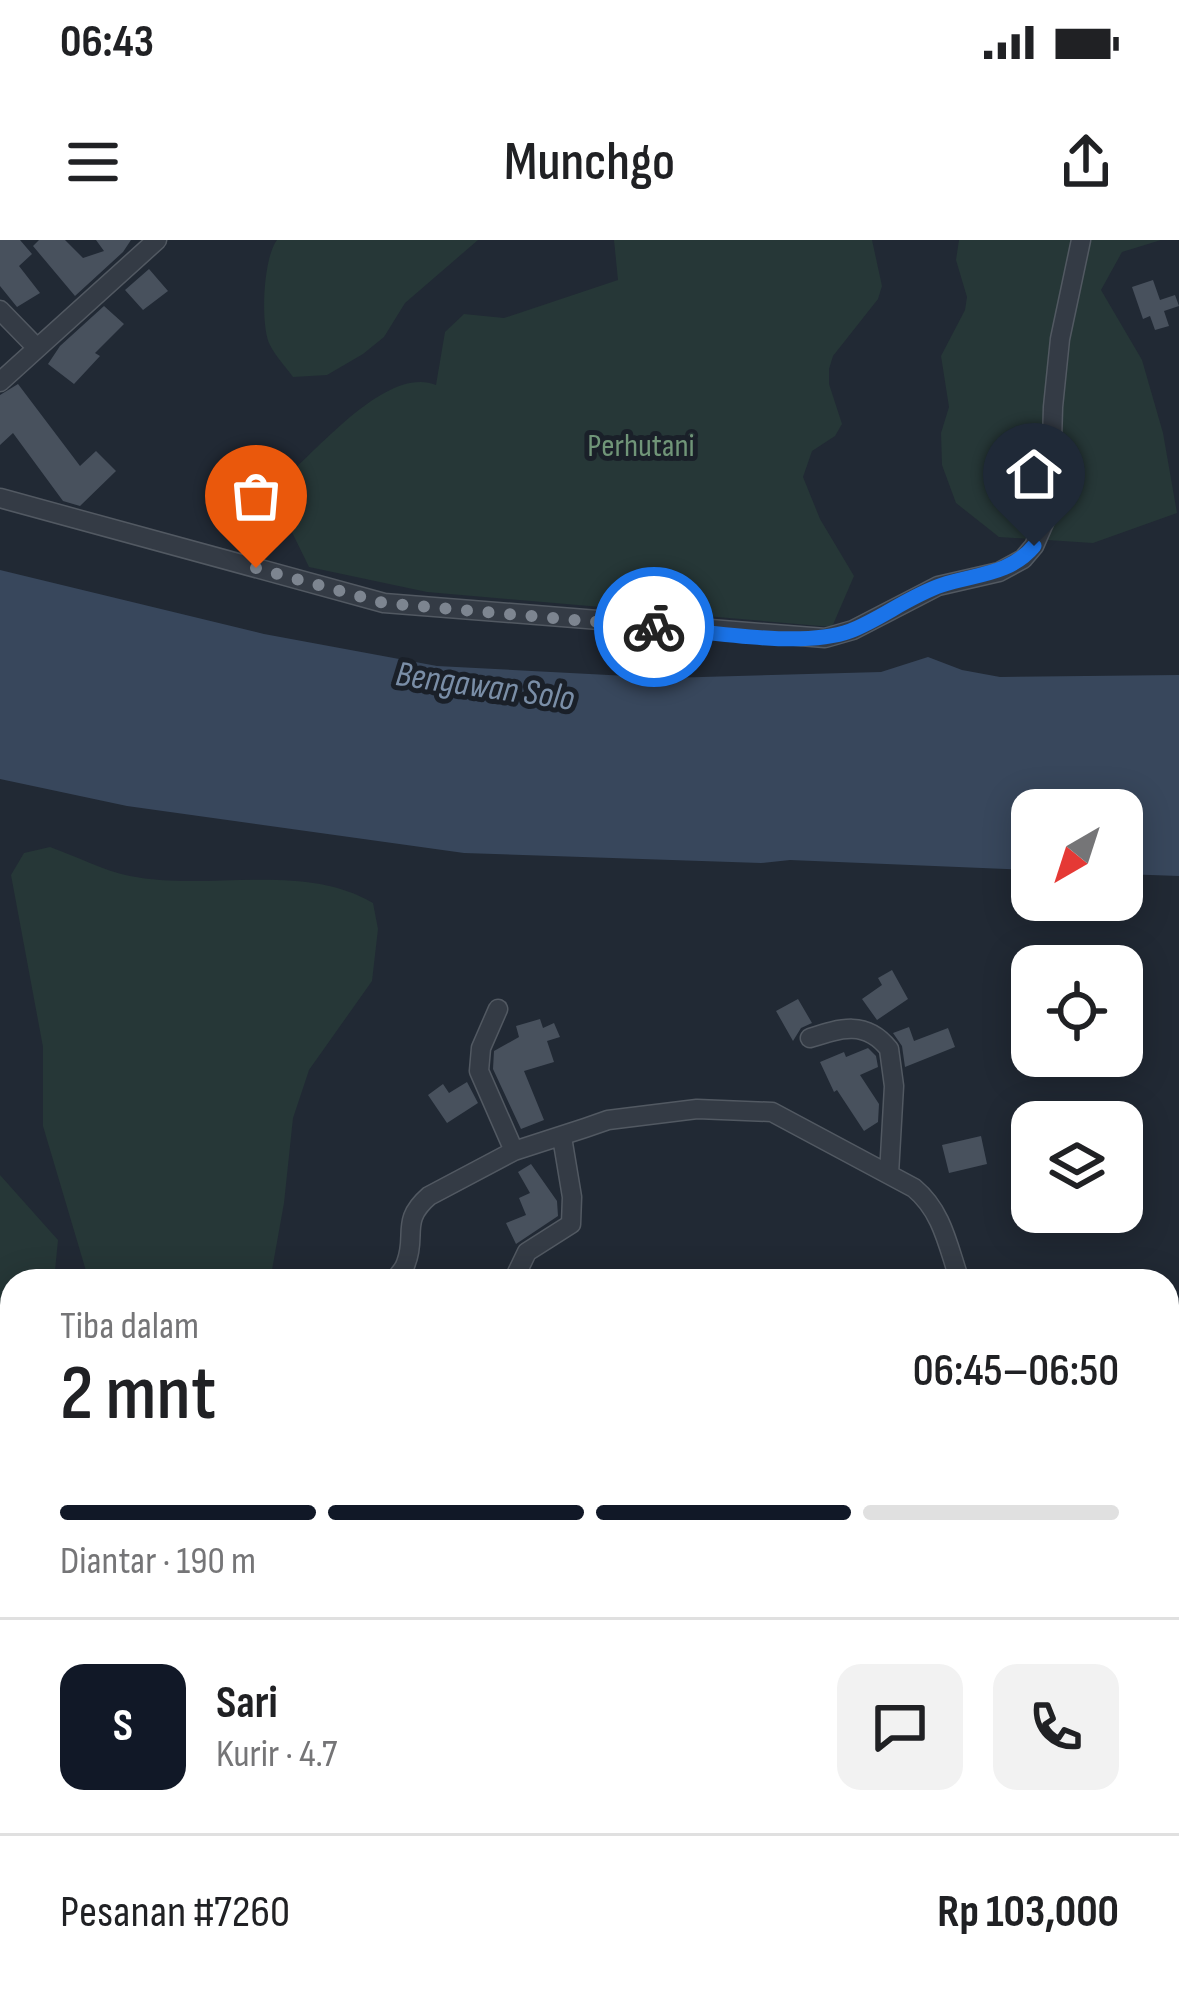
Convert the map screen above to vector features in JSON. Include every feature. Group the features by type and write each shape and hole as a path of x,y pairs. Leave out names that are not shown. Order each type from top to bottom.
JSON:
{"street":[{"path":"0,382 157,240"},
{"path":"0,498 384,603 825,638 853,630 938,586 999,572 1023,559 1034,546 1050,508 1060,339 1081,240"},
{"path":"0,310 37,348"},
{"path":"498,1010 481,1048 479,1071 514,1151"},
{"path":"810,1038 846,1027 864,1029 889,1048 894,1086 889,1174"},
{"path":"402,1269 410,1223 417,1206 429,1196 514,1151 608,1120 697,1109 763,1109 889,1174 927,1198 940,1218 956,1269"},
{"path":"519,1269 527,1252 571,1224 572,1197 562,1137"}],"green space":[{"path":"277,240 478,240 405,303 384,337 363,354 327,375 293,377 270,345 265,323 266,276"},
{"name":"Perhutani","path":"614,240 872,240 882,286 878,299 833,356 829,369 842,424 835,436 812,451 803,477 820,519 854,576 832,627 427,592 309,567 286,520 291,472 378,397 398,386 436,385 445,332 464,314 504,318 618,280"},
{"path":"959,240 1161,240 1122,252 1101,290 1142,360 1163,433 1177,513 1093,543 999,537 956,503 942,465 941,433 949,407 941,356 965,310 967,297 956,260"},
{"path":"50,847 130,876 160,880 316,883 373,903 378,929 372,981 309,1070 293,1118 272,1269 85,1269 43,1126 43,1047 11,875 24,853"},
{"path":"0,1175 58,1240 55,1269 0,1269"}],"water":[{"name":"Bengawan Solo","path":"0,570 264,634 437,666 666,678 881,672 928,657 1000,677 1179,675 1179,876 1143,875 1143,789 1011,789 1011,869 464,853 127,806 0,779"}],"building":[{"path":"0,240 20,240 32,254 19,266 40,293 17,307 0,286"},
{"path":"39,240 65,240 83,258 104,251 96,240 131,240 75,296 33,246"},
{"path":"149,269 168,291 143,310 125,290"},
{"path":"1153,280 1160,300 1175,295 1179,306 1164,311 1169,326 1155,330 1150,316 1143,319 1132,287"},
{"path":"104,306 124,324 95,353 100,356 74,384 48,364 60,346"},
{"path":"18,384 80,466 96,451 116,471 80,506 63,501 13,433 0,445 0,395"},
{"path":"892,970 908,999 877,1020 862,999 882,985 878,978"},
{"path":"798,999 812,1023 801,1028 793,1041 776,1011"},
{"path":"540,1019 543,1028 554,1023 560,1037 547,1041 554,1062 524,1071 544,1120 521,1129 493,1069 494,1051 519,1037 516,1026"},
{"path":"909,1027 914,1041 948,1028 955,1047 905,1067 902,1046 893,1033"},
{"path":"868,1048 878,1067 860,1075 879,1104 878,1122 864,1131 834,1092 820,1062"},
{"path":"467,1082 478,1103 447,1123 428,1095 443,1084 449,1093"},
{"path":"981,1136 987,1164 949,1173 942,1145"},
{"path":"531,1164 557,1201 558,1216 516,1244 506,1223 526,1215 519,1198 530,1193 518,1172"}],"way so far":[{"path":"256,568 384,603 654,627"}],"route":[{"path":"654,627 825,638 853,630 938,586 999,572 1023,559 1034,546"}]}
